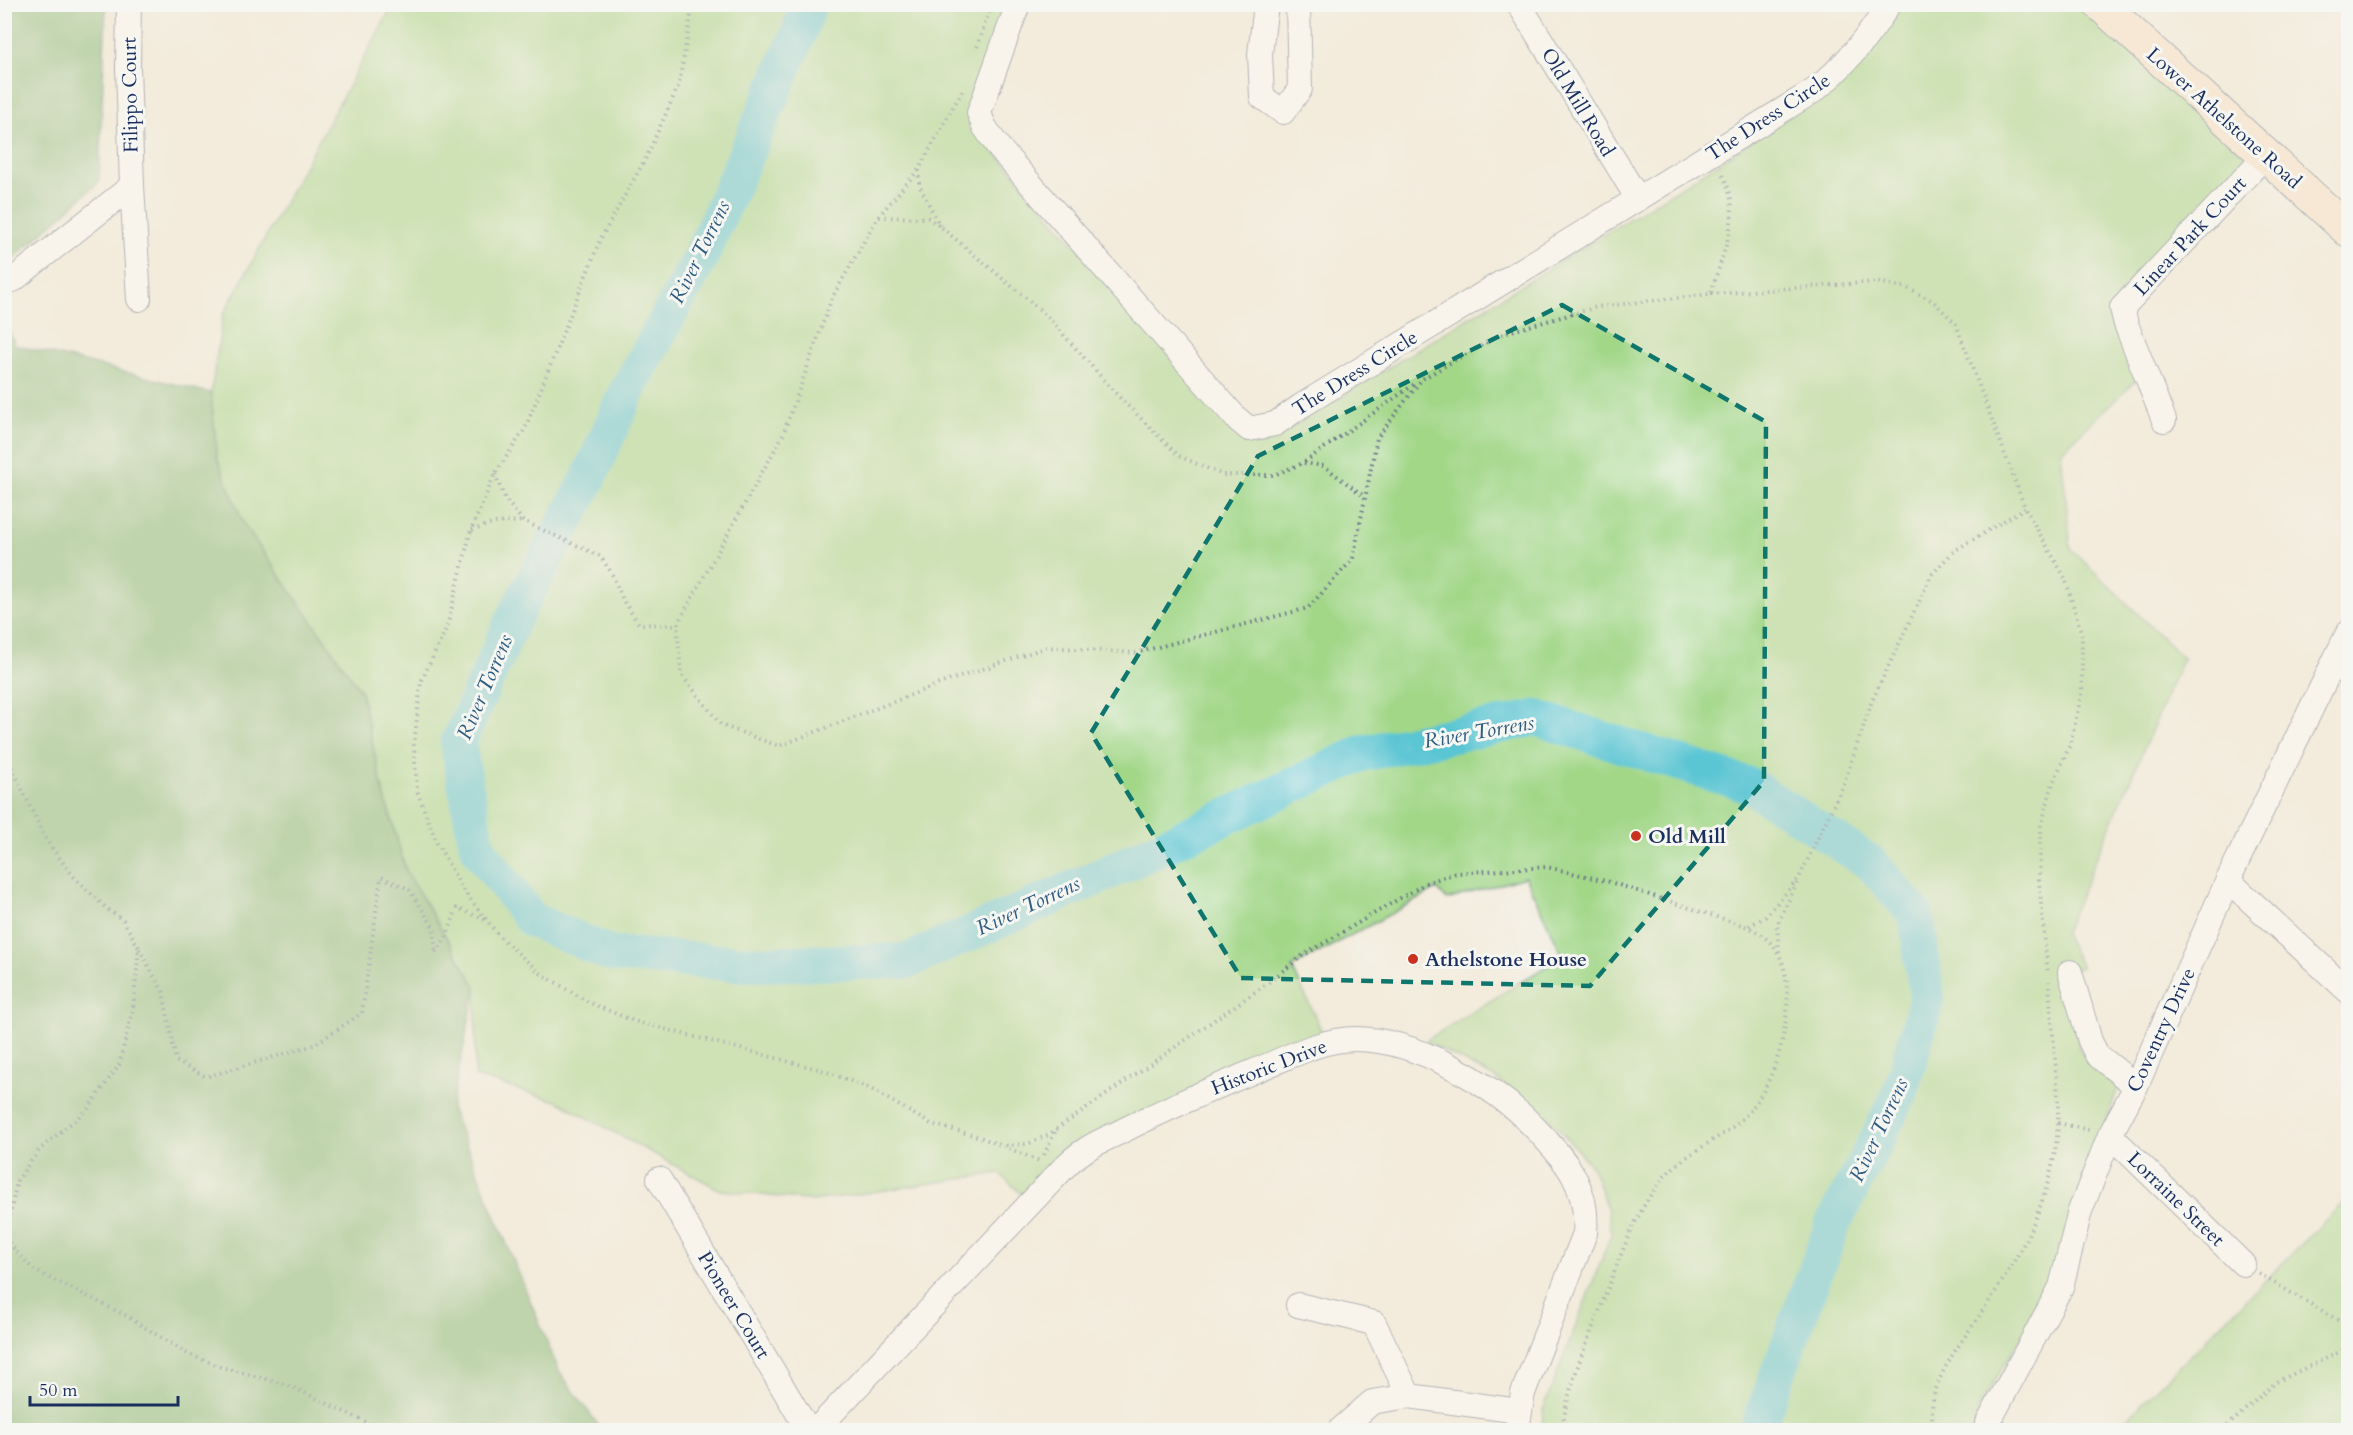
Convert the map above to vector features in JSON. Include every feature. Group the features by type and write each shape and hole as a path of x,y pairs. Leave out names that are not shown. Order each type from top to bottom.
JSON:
{"street":[{"name":"Filippo Court","path":"129,4 128,67 132,186 139,299"},
{"name":"The Dress Circle","path":"1018,4 979,113 984,126 999,148 1220,400 1249,429 1275,424 1815,90 1843,68 1867,40 1889,4"},
{"path":"1266,4 1260,54 1262,97 1283,112 1300,89 1298,4"},
{"name":"Old Mill Road","path":"1518,4 1638,200"},
{"name":"Lower Athelstone Road","path":"2100,4 2349,230"},
{"name":"Linear Park Court","path":"2164,420 2126,324 2122,308 2265,156"},
{"path":"13,280 132,186"},
{"name":"Coventry Drive","path":"1990,1431 1988,1423 2061,1287 2080,1211 2110,1135 2136,1086 2229,880 2349,633"},
{"path":"2229,880 2349,990"},
{"path":"2070,972 2090,1041 2097,1055 2136,1086"},
{"name":"Historic Drive","path":"816,1431 1049,1168 1198,1095 1329,1041 1356,1039 1386,1042 1454,1066 1516,1107 1566,1163 1583,1192 1587,1215 1585,1233 1530,1374 1518,1421"},
{"name":"Lorraine Street","path":"2110,1135 2243,1264"},
{"name":"Pioneer Court","path":"659,1179 808,1431"},
{"path":"1298,1305 1374,1323 1409,1396"},
{"path":"1340,1431 1372,1402 1409,1396 1518,1421"}],"path":[{"path":"693,4 679,84 647,156 600,240 525,429 495,474 471,530 447,627 421,682 414,745 417,791 436,843 463,890 500,937 540,973 590,1003 634,1021 825,1071 869,1088 931,1124 1004,1145 1049,1168 1056,1130"},
{"path":"974,57 992,4"},
{"path":"963,89 919,169 879,217 832,298 783,435 677,625 681,674 722,725 779,746 942,682 1047,647 1135,653 1308,608 1353,559 1377,438 1422,379"},
{"path":"1710,155 1726,181 1733,207 1729,238 1711,294"},
{"path":"919,169 919,185 940,227"},
{"path":"879,217 928,218 1045,314 1121,399 1179,456 1223,475 1274,475 1303,463 1422,379 1501,334 1598,307 1711,294 1877,282 1907,288 1933,301 1956,324 2025,508 2065,578 2082,635 2082,691 2070,745 2053,783 2041,825 2039,882 2058,1123 2051,1172 2024,1243 1947,1364 1935,1393 1933,1424 1935,1431"},
{"path":"1303,463 1324,466 1365,497"},
{"path":"495,474 505,499 523,521 600,556 611,572 624,602 639,624 677,625"},
{"path":"1562,1431 1578,1366 1621,1252 1641,1214 1661,1181 1694,1151 1742,1119 1761,1099 1772,1074 1786,1018 1786,974 1776,943 1776,925 1844,783 1872,701 1932,574 1953,551 2025,508"},
{"path":"471,530 494,523 523,521"},
{"path":"4,752 46,840 73,876 123,920 139,948 163,992 177,1061 206,1077 314,1046 362,1013 381,877 409,889 434,928 435,953 446,938 457,908 488,921"},
{"path":"1004,1145 1028,1144 1056,1130 1265,985 1302,956 1426,883 1456,873 1547,867 1610,882 1748,927 1766,937 1780,956"},
{"path":"1748,927 1765,917 1799,878"},
{"path":"139,948 133,1009 119,1065 87,1110 39,1150 17,1181 5,1239 34,1270 125,1315 188,1354 221,1367 288,1386 334,1405 383,1431"},
{"path":"2058,1123 2110,1135"},
{"path":"2243,1264 2349,1326"},
{"path":"2223,1431 2276,1382 2349,1348"}],"highlighted area":[{"path":"1562,305 1766,422 1764,781 1590,986 1241,978 1091,733 1258,456"}],"green space":[{"path":"5,4 106,5 99,182 5,266"},
{"path":"393,5 1012,5 974,127 1243,440 1263,445 1700,175 1824,93 1859,65 1901,5 2081,5 2249,158 2118,296 2110,323 2139,377 2061,452 2071,549 2183,658 2064,933 2081,967 2063,975 2080,1050 2119,1085 2048,1293 1977,1410 1981,1430 1542,1430 1543,1410 1611,1235 1608,1211 1592,1167 1556,1126 1495,1078 1425,1041 1563,956 1525,877 1447,900 1437,889 1292,967 1325,1038 1179,1098 1028,1200 999,1173 813,1201 720,1190 557,1101 475,1077 476,987 406,871 381,783 361,691 244,525 217,458 211,393 223,315"},
{"path":"5,321 15,345 211,393 217,458 244,525 361,691 381,783 406,871 476,987 451,1108 559,1371 602,1430 5,1430"},
{"path":"2348,1198 2348,1430 2115,1430"}],"waterway":[{"name":"River Torrens","path":"809,4 799,33 701,257 628,389 587,482 515,615 458,743 477,847 532,920 611,954 747,964 907,961 1092,880 1360,754 1536,718 1749,785 1871,863 1916,915 1927,998 1900,1094 1833,1224 1757,1430"}],"place":[{"name":"Old Mill","path":"1636,836"},
{"name":"Athelstone House","path":"1413,959"}]}
